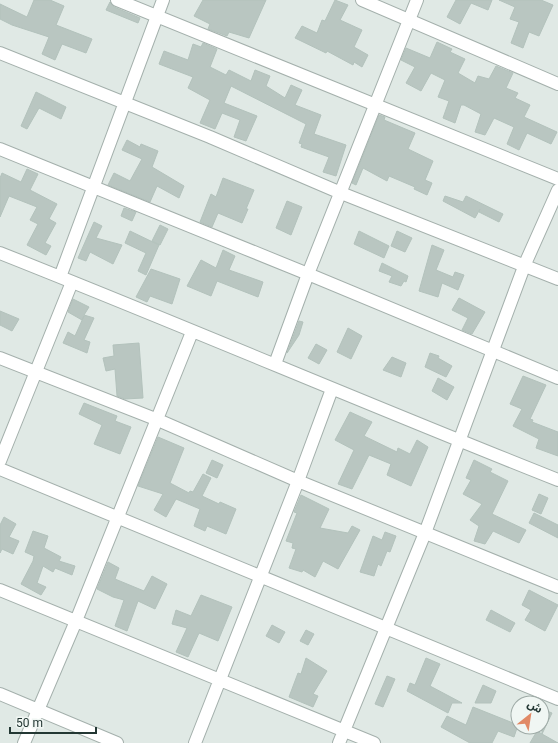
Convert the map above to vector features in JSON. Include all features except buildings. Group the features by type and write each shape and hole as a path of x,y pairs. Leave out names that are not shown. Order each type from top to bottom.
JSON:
{"street":[{"path":"117,0 558,178"},
{"path":"60,277 163,0"},
{"path":"362,0 558,84"},
{"path":"275,364 308,274 417,0"},
{"path":"0,54 124,103 341,193 525,264 558,279"},
{"path":"0,149 308,274 558,378"},
{"path":"339,743 424,533 525,264 558,190"},
{"path":"0,253 192,332 275,364 332,390 558,480"},
{"path":"0,461 72,282"},
{"path":"24,743 76,621 117,517 158,420 192,332"},
{"path":"0,358 158,420 298,481 558,587"},
{"path":"195,743 298,481 332,390"},
{"path":"0,469 558,699"},
{"path":"0,590 374,743"},
{"path":"0,694 117,743"}]}
